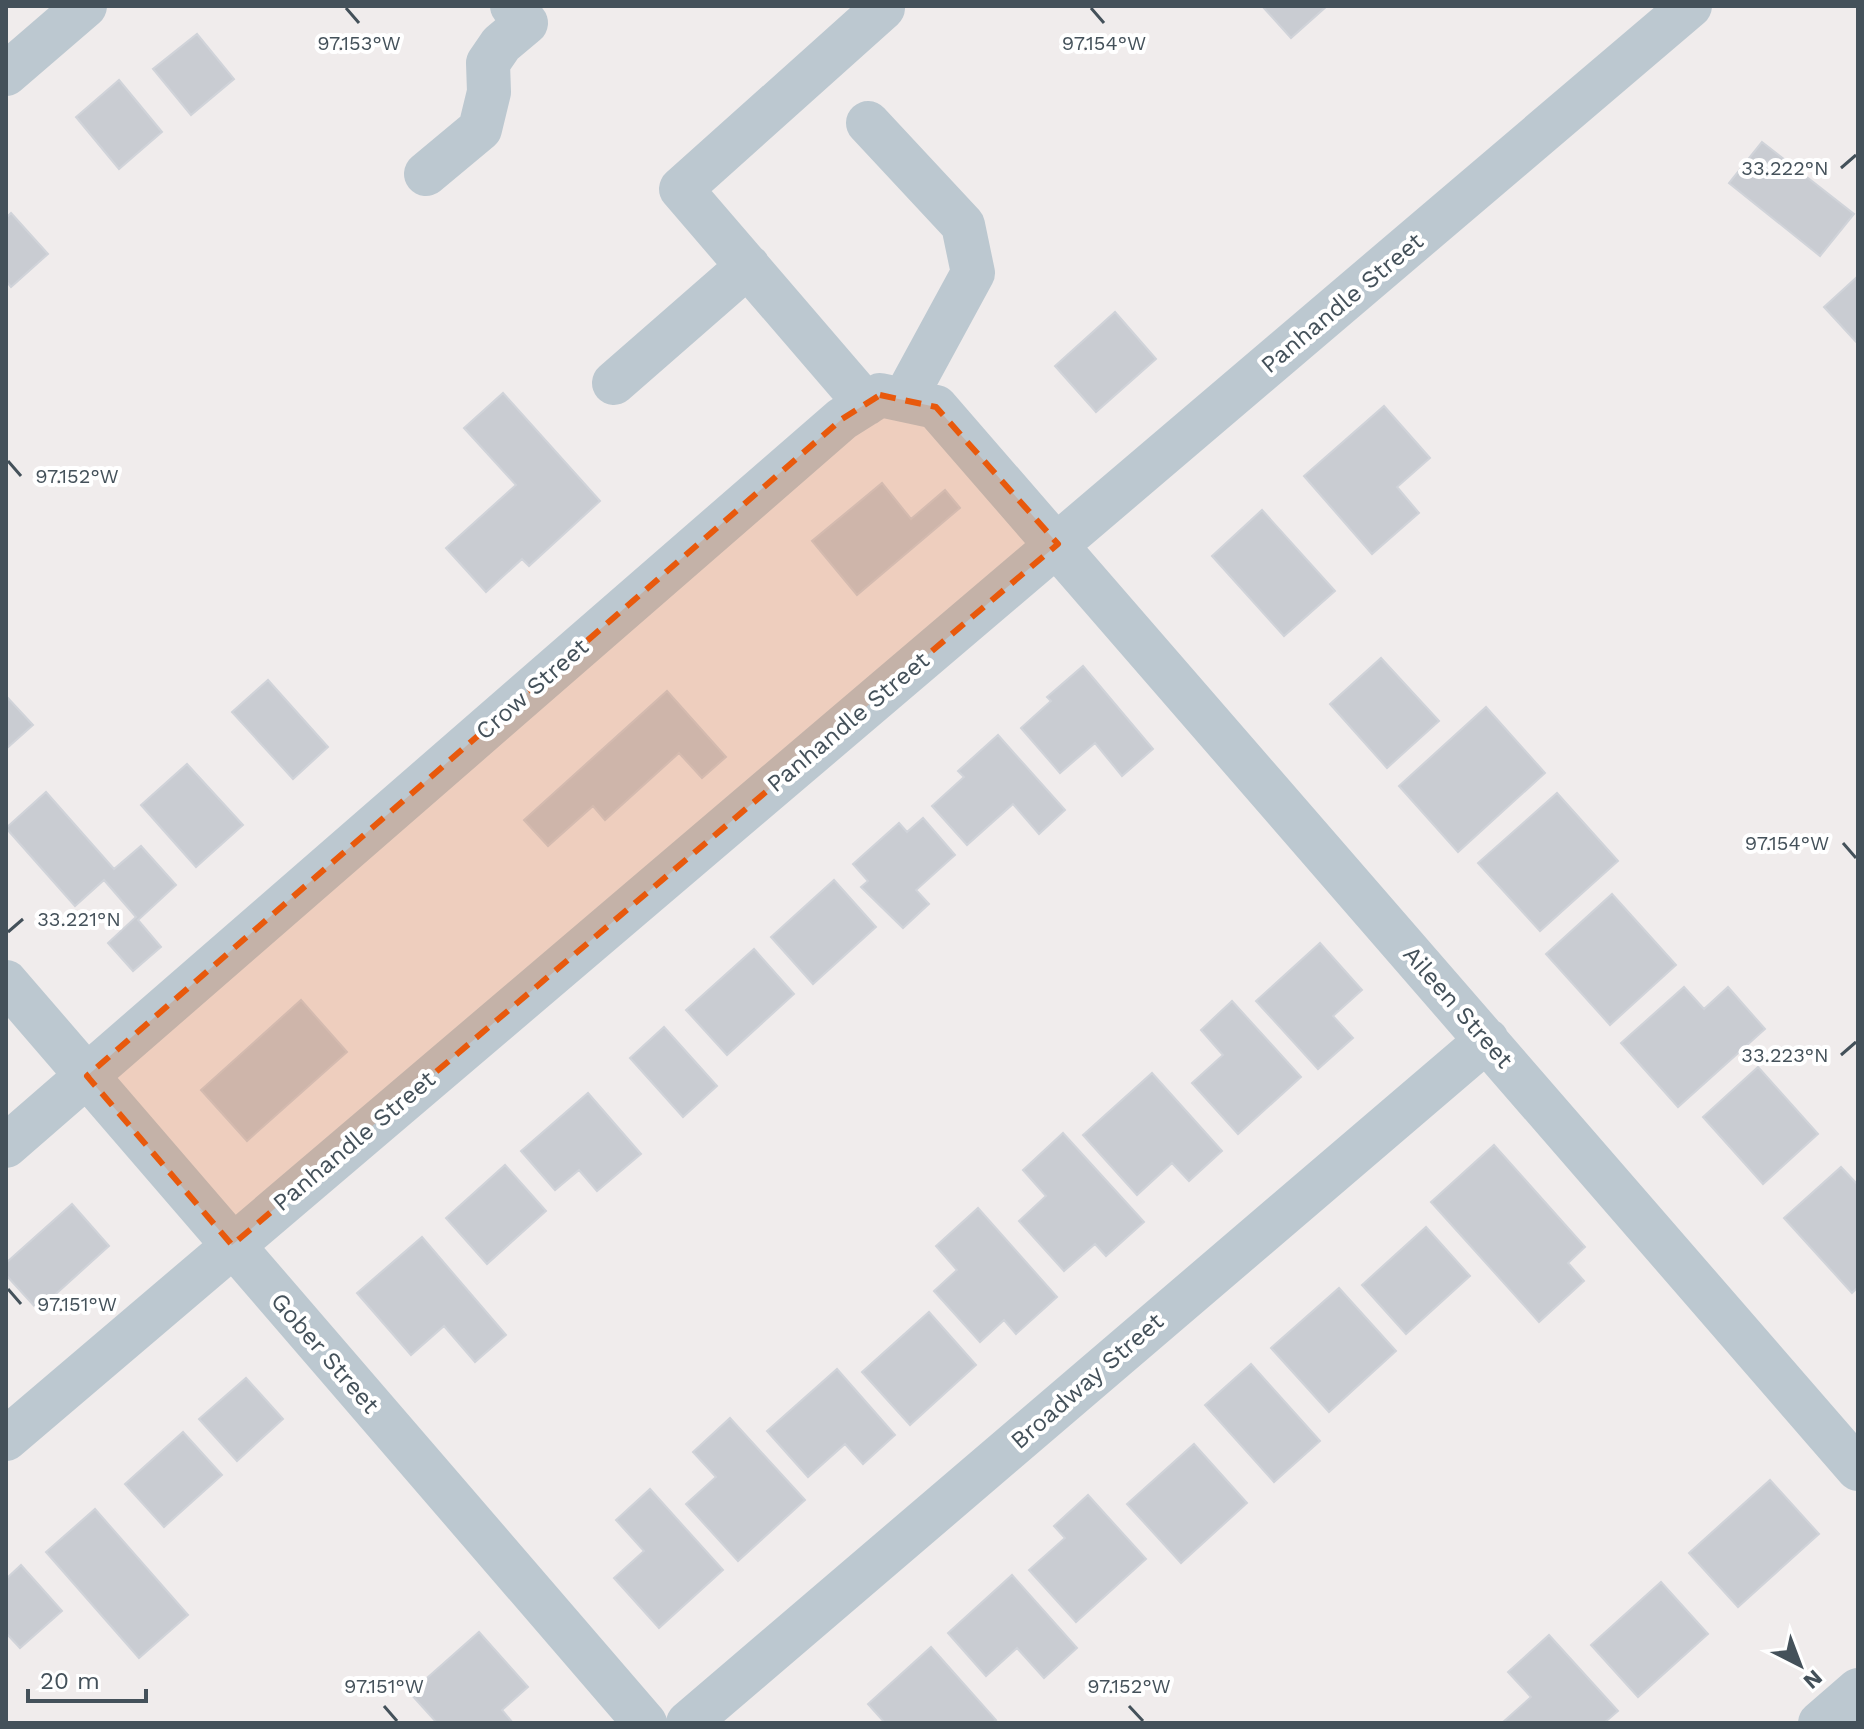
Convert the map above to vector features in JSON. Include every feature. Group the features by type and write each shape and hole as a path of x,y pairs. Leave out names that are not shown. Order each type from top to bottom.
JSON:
{"street":[{"path":"6,74 85,6"},
{"path":"426,174 480,129 489,92 488,63 501,44 526,23 512,6"},
{"name":"Panhandle Street","path":"6,1439 1690,6"},
{"path":"883,8 681,189 748,266 885,402 936,407 1058,544"},
{"path":"868,123 963,225 973,273 885,402"},
{"path":"614,383 748,266"},
{"name":"Crow Street","path":"6,1146 842,419 885,402"},
{"name":"Aileen Street","path":"1058,544 1858,1469"},
{"name":"Gober Street","path":"6,982 645,1723"},
{"name":"Broadway Street","path":"688,1723 1487,1040"},
{"path":"1820,1723 1858,1690"}],"highlighted area":[{"path":"880,395 936,407 1058,544 232,1245 87,1076 842,419"}],"building":[{"path":"1262,6 1327,6 1291,38"},
{"path":"197,34 234,79 191,115 153,69"},
{"path":"119,80 162,132 119,169 76,117"},
{"path":"1762,142 1854,214 1820,256 1729,183"},
{"path":"11,213 48,254 11,287 6,281 6,218"},
{"path":"1858,276 1858,344 1824,307"},
{"path":"1115,312 1156,359 1096,412 1055,366"},
{"path":"503,393 600,501 529,566 522,559 486,592 446,548 516,485 464,428"},
{"path":"1384,406 1430,458 1397,487 1419,513 1372,554 1304,476"},
{"path":"882,483 911,519 945,490 960,508 857,595 812,541"},
{"path":"1262,510 1335,591 1284,636 1212,556"},
{"path":"1381,658 1439,721 1387,768 1330,704"},
{"path":"1083,666 1153,749 1122,776 1095,743 1060,773 1021,728 1051,701 1047,697"},
{"path":"268,680 328,747 293,779 232,712"},
{"path":"667,691 726,757 702,778 679,753 605,820 593,806 548,846 524,820"},
{"path":"6,696 33,725 6,749"},
{"path":"1486,707 1545,773 1458,852 1399,786"},
{"path":"998,735 1065,810 1039,834 1013,804 967,845 932,806 964,777 958,771"},
{"path":"187,764 243,825 196,867 141,805"},
{"path":"46,792 114,869 141,846 176,885 138,920 161,947 133,971 108,943 136,917 104,880 75,906 6,828"},
{"path":"1557,793 1618,861 1540,931 1478,863"},
{"path":"923,818 955,855 916,890 929,904 903,928 861,887 868,881 853,864 899,823 907,832"},
{"path":"834,880 876,927 813,984 771,937"},
{"path":"1612,894 1676,965 1610,1025 1546,954"},
{"path":"1320,943 1362,990 1333,1016 1353,1038 1318,1069 1256,1001"},
{"path":"754,949 794,994 727,1055 686,1010"},
{"path":"1684,987 1704,1009 1728,987 1765,1029 1678,1107 1621,1043"},
{"path":"301,1000 347,1052 247,1141 201,1090"},
{"path":"1232,1001 1301,1077 1238,1134 1192,1083 1223,1055 1201,1030"},
{"path":"664,1027 717,1086 683,1117 630,1058"},
{"path":"1758,1067 1818,1134 1763,1184 1703,1117"},
{"path":"1152,1073 1222,1151 1189,1181 1172,1163 1137,1195 1083,1135"},
{"path":"588,1093 641,1154 597,1191 579,1170 555,1190 521,1151"},
{"path":"1063,1133 1144,1222 1106,1256 1095,1244 1064,1271 1019,1221 1046,1196 1023,1170"},
{"path":"1494,1145 1585,1247 1568,1263 1584,1281 1539,1322 1431,1202"},
{"path":"505,1165 546,1211 487,1264 446,1218"},
{"path":"1841,1167 1858,1185 1858,1287 1852,1293 1784,1218"},
{"path":"72,1204 109,1246 38,1310 6,1275 6,1263"},
{"path":"978,1208 1057,1297 1016,1334 1004,1320 980,1342 934,1291 957,1270 936,1246"},
{"path":"1426,1227 1470,1276 1406,1334 1362,1285"},
{"path":"422,1237 506,1335 475,1362 444,1326 411,1355 357,1293"},
{"path":"1339,1288 1396,1351 1329,1412 1271,1348"},
{"path":"929,1312 976,1365 910,1425 862,1372"},
{"path":"1251,1364 1320,1441 1274,1482 1205,1405"},
{"path":"837,1369 895,1435 863,1464 845,1444 808,1477 767,1431"},
{"path":"246,1378 283,1419 237,1461 199,1419"},
{"path":"730,1418 805,1500 738,1561 686,1504 716,1477 693,1452"},
{"path":"183,1432 222,1475 164,1527 125,1484"},
{"path":"1194,1444 1247,1503 1181,1563 1127,1504"},
{"path":"1770,1480 1819,1534 1738,1607 1689,1553"},
{"path":"650,1489 723,1570 659,1628 614,1578 644,1551 616,1520"},
{"path":"1088,1495 1146,1559 1076,1622 1029,1570 1065,1538 1054,1526"},
{"path":"95,1509 188,1615 139,1658 46,1552"},
{"path":"21,1565 62,1611 20,1648 6,1633 6,1579"},
{"path":"1012,1575 1077,1648 1044,1678 1017,1648 986,1676 948,1633"},
{"path":"1661,1582 1708,1634 1638,1697 1591,1645"},
{"path":"479,1632 528,1687 502,1710 513,1723 437,1723 410,1693"},
{"path":"1549,1635 1618,1711 1604,1723 1502,1723 1531,1697 1508,1672"},
{"path":"931,1647 996,1720 992,1723 885,1723 868,1704"}]}
